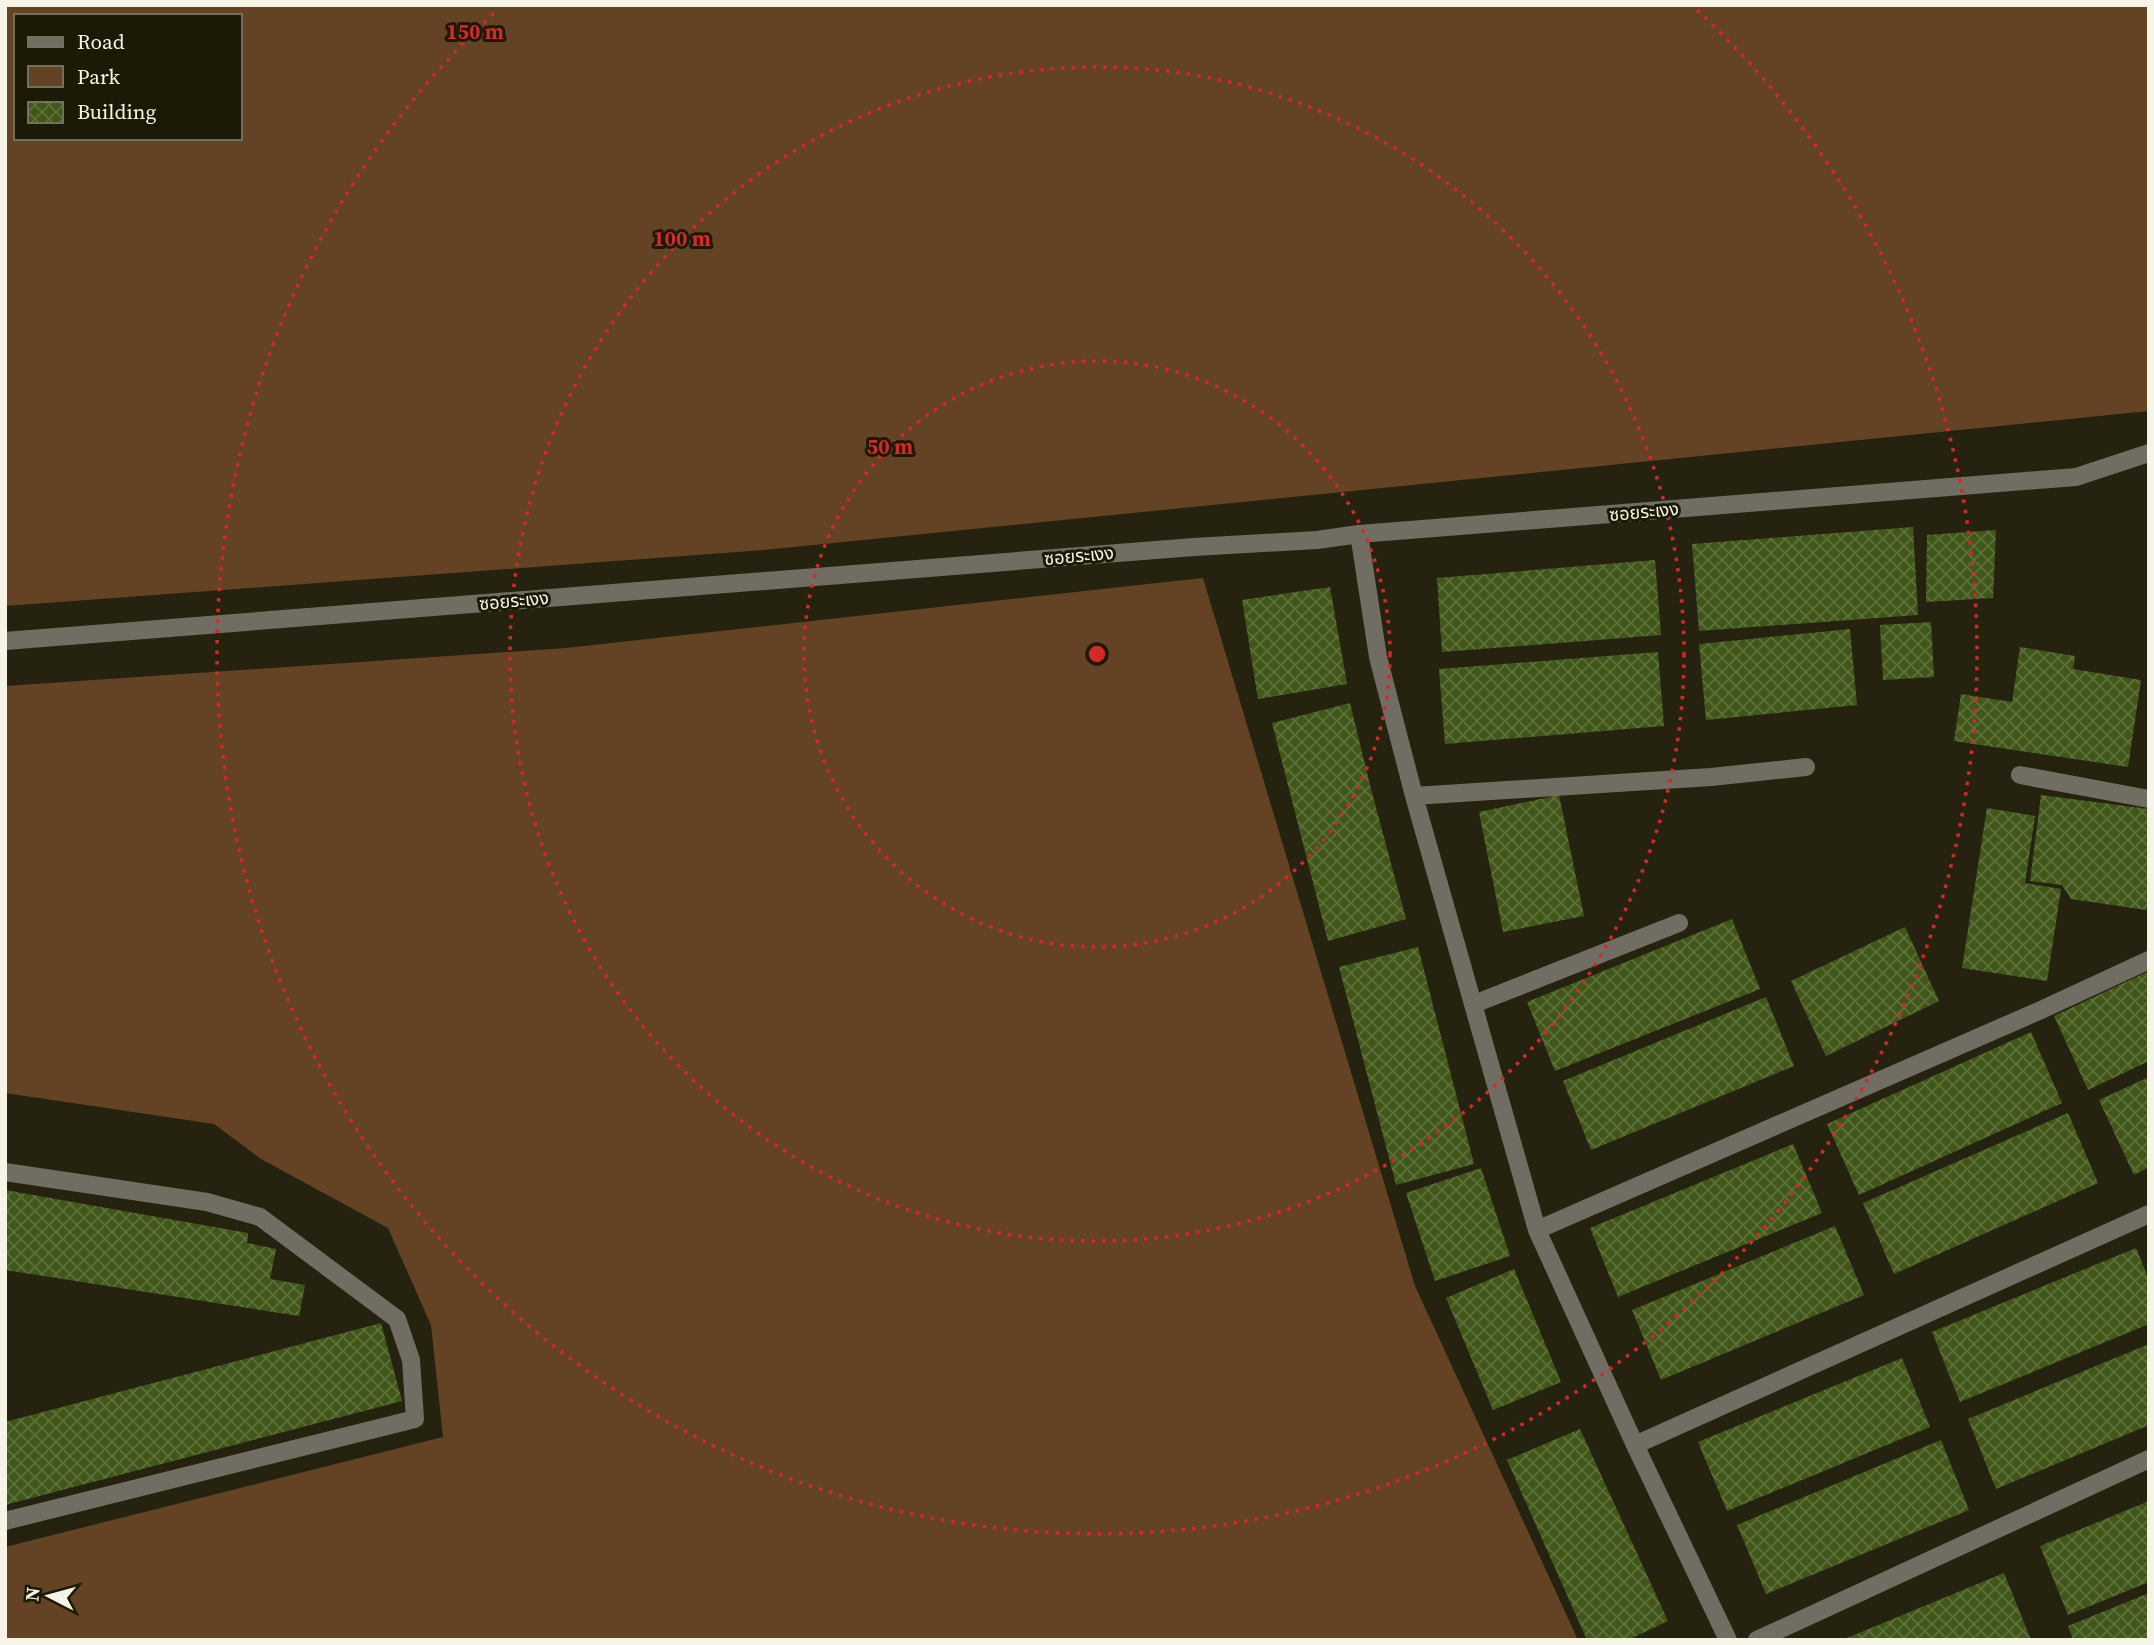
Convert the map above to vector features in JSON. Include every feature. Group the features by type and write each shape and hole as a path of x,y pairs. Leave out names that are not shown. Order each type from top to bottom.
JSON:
{"street":[{"name":"ซอยระเงง","path":"5,641 1166,549 1317,540 1359,534 2077,477 2149,453"},
{"path":"1359,534 1378,657 1414,796 1537,1230 1635,1446 1728,1640"},
{"path":"1414,796 1711,777 1806,767"},
{"path":"2020,775 2149,799"},
{"path":"1474,1004 1679,923"},
{"path":"1537,1230 2028,1016 2149,960"},
{"path":"5,1172 207,1202 260,1217 397,1319 411,1360 415,1419 5,1521"},
{"path":"1635,1446 2149,1214"},
{"path":"1757,1640 2149,1459"}],"green space":[{"path":"5,5 2149,5 2149,411 764,550 5,606"},
{"path":"1203,578 1415,1286 1578,1640 5,1640 5,1547 443,1437 431,1325 388,1228 261,1159 214,1124 5,1093 5,686 566,648"}],"building":[{"path":"1913,527 1918,615 1699,631 1692,544"},
{"path":"1996,530 1993,598 1926,602 1927,535"},
{"path":"1655,560 1661,635 1442,652 1437,578"},
{"path":"1330,587 1347,684 1258,699 1242,600"},
{"path":"1931,622 1934,677 1883,680 1880,625"},
{"path":"1850,629 1857,705 1706,720 1699,644"},
{"path":"2020,647 2075,656 2073,669 2141,680 2128,767 1954,741 1961,694 2012,702"},
{"path":"1658,652 1664,726 1445,744 1439,669"},
{"path":"1350,703 1406,919 1328,941 1272,723"},
{"path":"1559,795 1584,916 1503,932 1479,812"},
{"path":"2041,795 2149,809 2149,901 2146,910 2071,899 2062,885 2030,881"},
{"path":"1987,808 2035,816 2025,883 2061,889 2047,981 1962,968"},
{"path":"1732,919 1760,989 1555,1071 1527,1002"},
{"path":"1905,927 1939,1001 1826,1056 1791,981"},
{"path":"1418,947 1474,1164 1396,1185 1339,967"},
{"path":"2149,971 2149,1061 2088,1090 2054,1016"},
{"path":"1766,997 1794,1066 1591,1150 1563,1081"},
{"path":"2031,1032 2062,1103 1859,1195 1827,1124"},
{"path":"2149,1077 2149,1167 2134,1175 2099,1100"},
{"path":"2068,1113 2098,1183 1894,1274 1863,1203"},
{"path":"1793,1144 1822,1213 1618,1297 1590,1228"},
{"path":"1481,1168 1510,1256 1435,1281 1406,1193"},
{"path":"5,1190 248,1233 247,1243 276,1249 270,1279 305,1285 299,1316 5,1270"},
{"path":"1835,1226 1864,1295 1661,1380 1632,1310"},
{"path":"2136,1248 2149,1280 2149,1324 1960,1402 1932,1332"},
{"path":"1514,1269 1561,1382 1493,1410 1446,1298"},
{"path":"381,1323 402,1401 5,1505 5,1422"},
{"path":"2149,1344 2149,1425 1996,1489 1968,1419"},
{"path":"1902,1358 1930,1427 1727,1511 1698,1442"},
{"path":"1580,1429 1668,1621 1628,1640 1587,1640 1507,1460"},
{"path":"1941,1440 1969,1510 1766,1594 1737,1525"},
{"path":"2149,1501 2149,1582 2068,1615 2040,1546"},
{"path":"2004,1573 2031,1640 1842,1640"},
{"path":"2149,1593 2149,1640 2073,1640 2068,1626"}]}
